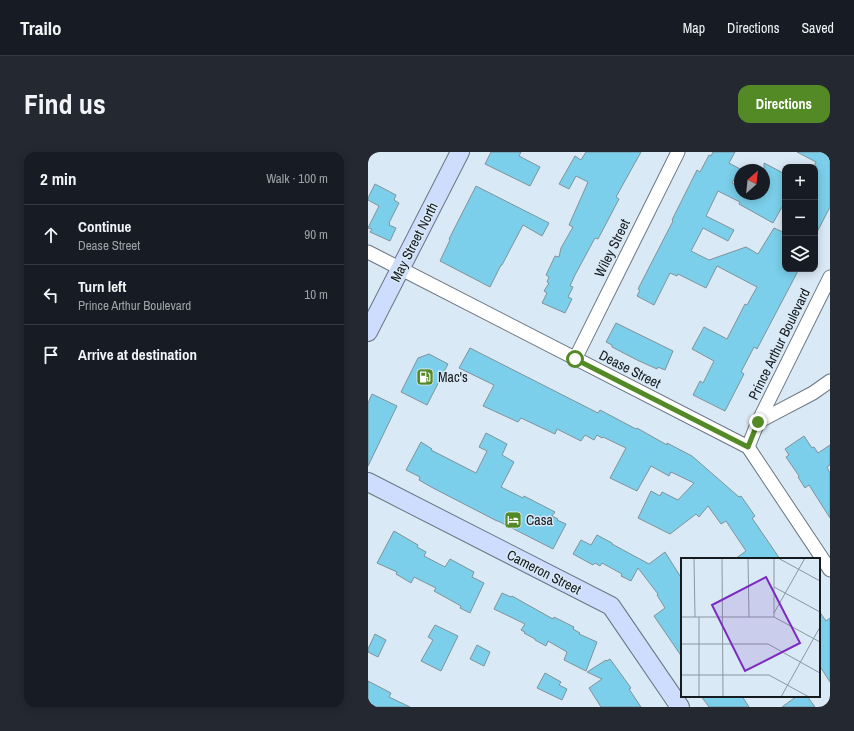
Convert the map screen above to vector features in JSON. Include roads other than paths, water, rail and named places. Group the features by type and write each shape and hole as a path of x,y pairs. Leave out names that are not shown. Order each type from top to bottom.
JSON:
{"street":[{"name":"May Street North","path":"368,332 460,152"},
{"name":"Wiley Street","path":"575,359 678,152"},
{"name":"Dease Street","path":"368,252 748,447 830,570"},
{"name":"Prince Arthur Boulevard","path":"748,447 758,422 830,277"},
{"path":"758,422 830,381"},
{"name":"Cameron Street","path":"368,482 611,606 680,707"}],"place":[{"name":"Mac's","path":"425,377"},
{"name":"Casa","path":"513,520"}]}
